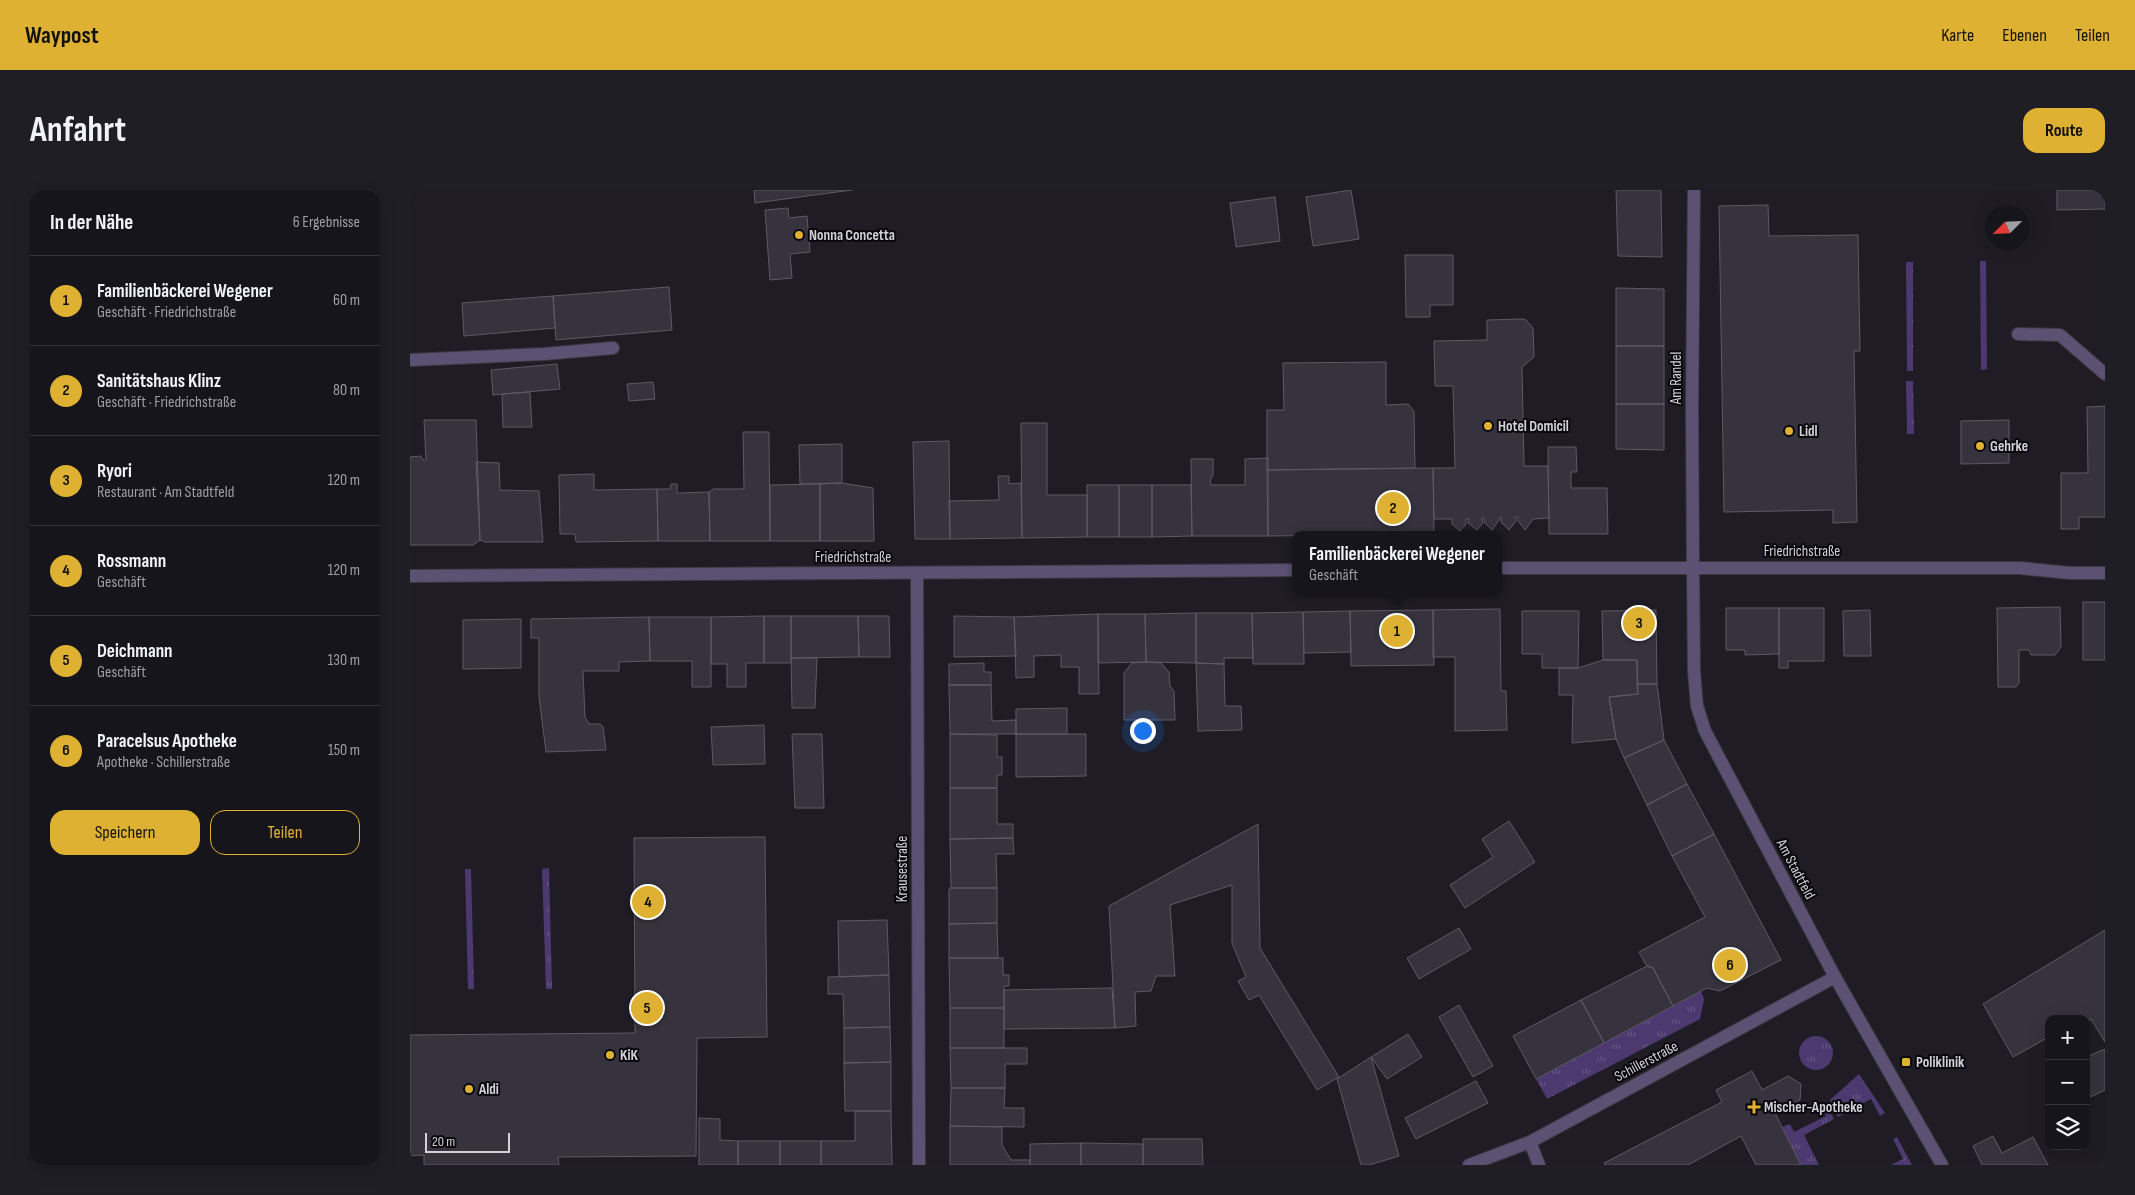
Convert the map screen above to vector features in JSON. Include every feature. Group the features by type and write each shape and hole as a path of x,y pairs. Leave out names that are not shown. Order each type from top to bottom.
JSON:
{"street":[{"name":"Am Randel","path":"1693,567 1694,190"},
{"path":"2018,334 2060,335 2105,374"},
{"path":"410,360 544,354 613,348"},
{"name":"Am Stadtfeld","path":"1693,567 1694,671 1697,706 1705,731 1835,977 1942,1165"},
{"name":"Friedrichstraße","path":"1502,568 2020,568 2070,573 2105,573"},
{"name":"Friedrichstraße","path":"410,576 1292,570"},
{"name":"Krausestraße","path":"917,573 919,1165"},
{"name":"Schillerstraße","path":"1469,1165 1530,1142 1835,977"},
{"path":"1530,1142 1539,1165"}],"green space":[{"path":"1980,261 1986,261 1987,369 1981,370"},
{"path":"1906,262 1913,262 1913,371 1907,371"},
{"path":"1906,381 1913,381 1914,434 1907,434"},
{"path":"549,868 552,989 546,989 542,869"},
{"path":"465,869 471,869 474,989 468,989"},
{"path":"1701,991 1704,1000 1700,1019 1547,1099 1536,1079"},
{"path":"1816,1036 1828,1041 1833,1053 1828,1065 1816,1070 1804,1065 1799,1053 1804,1041"},
{"path":"1859,1074 1885,1113 1880,1116 1871,1099 1838,1117 1830,1100"},
{"path":"1826,1104 1834,1119 1804,1135 1819,1165 1801,1165 1782,1127 1790,1124 1794,1132 1826,1116 1822,1108"},
{"path":"1897,1137 1912,1165 1891,1165 1903,1159 1893,1139"}],"building":[{"path":"754,190 852,190 755,203"},
{"path":"1351,190 1359,239 1313,246 1306,197"},
{"path":"1616,190 1661,190 1662,257 1618,256"},
{"path":"2057,190 2105,190 2105,209 2057,210"},
{"path":"1275,197 1280,241 1236,247 1230,203"},
{"name":"Lidl","path":"1768,205 1769,236 1858,235 1860,351 1854,351 1857,522 1833,523 1833,510 1724,512 1719,206"},
{"path":"788,208 789,218 807,216 810,252 790,254 792,278 770,280 765,210"},
{"path":"1405,255 1453,255 1453,305 1430,305 1430,317 1406,317"},
{"path":"669,287 672,330 556,340 553,296"},
{"path":"1616,288 1664,289 1664,346 1616,346"},
{"path":"553,296 555,328 464,336 462,303"},
{"name":"Hotel Domicil","path":"1487,320 1526,320 1533,328 1534,357 1522,367 1524,466 1548,466 1549,518 1533,519 1525,530 1518,521 1518,517 1515,517 1516,521 1509,530 1501,522 1501,517 1492,530 1485,523 1484,518 1482,518 1483,523 1477,530 1468,523 1469,519 1466,519 1466,524 1460,531 1452,524 1452,519 1434,519 1433,468 1455,468 1453,386 1435,386 1434,341 1487,340"},
{"path":"1616,346 1664,346 1664,404 1616,404"},
{"path":"1386,362 1386,405 1408,404 1414,411 1415,468 1267,470 1267,410 1284,410 1283,363"},
{"path":"557,364 560,389 493,395 491,370"},
{"path":"653,382 655,399 629,401 627,384"},
{"path":"530,392 532,427 503,427 502,394"},
{"path":"1616,404 1664,404 1664,450 1616,449"},
{"path":"2105,406 2105,517 2079,517 2079,529 2061,529 2061,473 2088,473 2087,407"},
{"path":"424,420 476,420 480,540 473,545 410,545 410,457 421,456 424,461 426,460"},
{"path":"2009,420 2009,463 1961,464 1961,421"},
{"path":"1021,423 1047,423 1047,495 1087,495 1087,537 1022,538"},
{"path":"743,432 769,432 770,541 710,541 709,492 713,489 744,489"},
{"path":"949,441 950,539 915,539 913,442"},
{"path":"842,444 842,483 800,484 799,445"},
{"path":"1548,447 1576,447 1577,472 1571,472 1571,488 1607,488 1608,534 1549,534"},
{"path":"1268,458 1268,536 1192,536 1191,459 1213,459 1211,485 1245,485 1245,459"},
{"path":"476,462 499,463 500,490 539,491 543,542 485,542 480,540"},
{"path":"1433,468 1434,531 1292,531 1292,536 1268,536 1267,470"},
{"path":"594,474 594,490 657,489 658,541 576,542 575,534 560,534 559,475"},
{"path":"998,476 1009,476 1009,484 1021,483 1022,538 950,539 949,501 999,500"},
{"path":"842,483 873,488 874,541 820,541 820,484"},
{"path":"671,484 677,484 677,493 709,492 710,541 658,541 657,489 670,489"},
{"path":"820,484 820,541 770,541 770,485"},
{"path":"1087,485 1119,485 1119,537 1087,537"},
{"path":"1119,485 1152,485 1152,537 1119,537"},
{"path":"1152,485 1191,485 1192,536 1152,537"},
{"path":"2083,602 2105,602 2105,660 2083,660"},
{"path":"2060,607 2061,647 2055,655 2031,655 2029,650 2019,650 2019,683 2016,687 1998,687 1997,608"},
{"path":"1726,608 1779,608 1779,654 1745,655 1745,650 1726,650"},
{"path":"1779,608 1824,608 1824,661 1788,661 1788,668 1779,668"},
{"path":"1500,609 1501,691 1506,691 1507,730 1455,731 1455,657 1433,657 1433,610"},
{"path":"1433,610 1434,665 1351,666 1350,611"},
{"path":"1656,610 1657,684 1637,684 1637,660 1603,660 1602,611"},
{"path":"1870,610 1871,656 1844,656 1843,611"},
{"path":"1350,611 1351,652 1304,653 1303,612"},
{"path":"1522,611 1579,611 1578,668 1542,668 1542,654 1522,654"},
{"path":"1303,612 1304,664 1253,664 1252,613"},
{"path":"1196,613 1252,613 1253,658 1224,658 1224,664 1196,663"},
{"path":"1196,613 1196,663 1146,662 1145,614"},
{"path":"1098,614 1099,694 1079,694 1079,667 1061,667 1061,655 1034,656 1034,677 1016,678 1014,617"},
{"path":"1098,614 1145,614 1146,662 1098,663"},
{"path":"764,616 791,616 791,663 764,663"},
{"path":"764,616 764,663 746,663 746,687 727,687 727,664 711,664 711,617"},
{"path":"791,616 858,616 859,657 791,658"},
{"path":"858,616 889,616 890,657 859,657"},
{"path":"954,616 1014,617 1016,656 954,657"},
{"path":"649,617 650,661 619,662 619,671 583,671 585,717 589,724 600,724 603,727 606,750 546,752 539,697 539,638 531,638 531,619"},
{"path":"649,617 711,617 711,687 692,687 692,661 650,661"},
{"path":"521,619 521,668 463,669 463,620"},
{"path":"791,658 817,658 815,708 792,708"},
{"path":"1603,660 1637,660 1638,694 1609,697 1616,739 1572,743 1573,695 1559,695 1559,668 1578,668"},
{"path":"984,663 984,672 991,672 991,685 949,685 949,664"},
{"path":"1132,663 1161,663 1169,672 1170,686 1174,691 1175,720 1124,720 1124,673"},
{"path":"1196,663 1224,664 1225,706 1241,706 1242,730 1198,731"},
{"path":"1637,684 1657,684 1664,740 1624,758 1616,739 1609,697 1638,694"},
{"path":"949,685 991,685 992,721 1016,720 1016,734 950,734"},
{"path":"1067,708 1067,734 1016,734 1016,709"},
{"path":"764,725 765,764 713,765 711,727"},
{"path":"792,734 822,734 824,808 795,808"},
{"path":"950,734 997,735 997,757 1002,757 1002,775 997,775 997,788 950,788"},
{"path":"1016,734 1086,734 1086,776 1016,777"},
{"path":"1664,740 1687,784 1647,805 1624,758"},
{"path":"1687,784 1714,834 1672,856 1647,805"},
{"path":"950,788 997,788 997,824 1013,824 1013,838 950,839"},
{"path":"1509,821 1535,862 1465,908 1450,885 1493,857 1482,839"},
{"path":"1258,824 1260,948 1339,1077 1317,1090 1259,995 1249,1000 1238,981 1246,977 1232,943 1232,885 1170,905 1175,976 1156,976 1151,991 1135,992 1136,1026 1115,1028 1109,906"},
{"path":"1714,834 1781,960 1720,991 1707,988 1673,1006 1653,968 1646,965 1639,952 1705,917 1672,856"},
{"path":"765,837 767,1037 697,1038 696,1156 558,1157 559,1165 424,1165 424,1155 410,1156 410,1035 635,1033 634,838"},
{"path":"1013,838 1014,854 996,854 997,888 951,888 950,839"},
{"path":"997,888 997,923 949,924 949,889"},
{"path":"887,920 889,975 839,977 838,921"},
{"path":"997,923 998,958 949,958 949,924"},
{"path":"1459,928 1471,949 1419,979 1407,958"},
{"path":"2105,930 2105,1042 2090,1020 2090,1015 2045,1015 2045,1039 2013,1057 1983,1004"},
{"path":"949,958 1003,958 1003,975 1009,975 1009,986 1004,986 1004,1008 950,1008"},
{"path":"1647,966 1653,968 1673,1006 1604,1043 1581,1000"},
{"path":"889,975 890,1027 844,1028 843,994 828,994 828,977"},
{"path":"1112,988 1115,1028 1004,1029 1004,990"},
{"path":"1581,1000 1604,1043 1536,1079 1513,1036"},
{"path":"1459,1005 1493,1066 1473,1077 1439,1017"},
{"path":"950,1008 1004,1008 1004,1048 950,1048"},
{"path":"890,1027 891,1062 844,1063 844,1028"},
{"path":"1408,1034 1422,1057 1387,1079 1371,1057"},
{"path":"950,1048 1027,1048 1027,1064 1005,1064 1005,1088 951,1088"},
{"path":"2105,1049 2105,1090 2090,1097 2090,1060 2090,1055"},
{"path":"1371,1057 1399,1156 1369,1165 1361,1165 1337,1079"},
{"path":"891,1062 891,1111 845,1111 844,1063"},
{"path":"1752,1071 1762,1090 1788,1076 1801,1084 1800,1100 1775,1113 1801,1165 1756,1165 1741,1136 1688,1165 1605,1165 1604,1163 1722,1102 1716,1090"},
{"path":"1476,1081 1488,1103 1416,1139 1405,1118"},
{"path":"951,1088 1005,1088 1004,1108 1024,1108 1024,1127 950,1126"},
{"path":"855,1111 891,1111 892,1165 821,1165 821,1141 855,1141"},
{"path":"699,1118 720,1119 720,1140 738,1141 738,1165 699,1165"},
{"path":"950,1126 1002,1127 1002,1145 1011,1160 1030,1160 1030,1165 950,1165"},
{"path":"1993,1136 2002,1153 2033,1137 2048,1165 1982,1165 1973,1146"},
{"path":"1143,1139 1202,1139 1203,1165 1143,1165"},
{"path":"738,1141 780,1141 780,1165 738,1165"},
{"path":"780,1141 821,1141 821,1165 780,1165"},
{"path":"1081,1143 1143,1144 1143,1165 1081,1165"},
{"path":"1081,1143 1081,1165 1030,1165 1030,1144"}],"place":[{"name":"Nonna Concetta","path":"799,235"},
{"name":"Hotel Domicil","path":"1488,426"},
{"name":"Lidl","path":"1789,431"},
{"name":"Gehrke","path":"1980,446"},
{"name":"Sanitätshaus Klinz","path":"1393,508"},
{"name":"Ryori","path":"1639,623"},
{"name":"Familienbäckerei Wegener","path":"1397,631"},
{"name":"Rossmann","path":"648,902"},
{"name":"Paracelsus Apotheke","path":"1730,965"},
{"name":"Deichmann","path":"647,1008"},
{"name":"KiK","path":"610,1055"},
{"name":"Poliklinik","path":"1906,1062"},
{"name":"Aldi","path":"469,1089"},
{"name":"Mischer-Apotheke","path":"1754,1107"}]}
